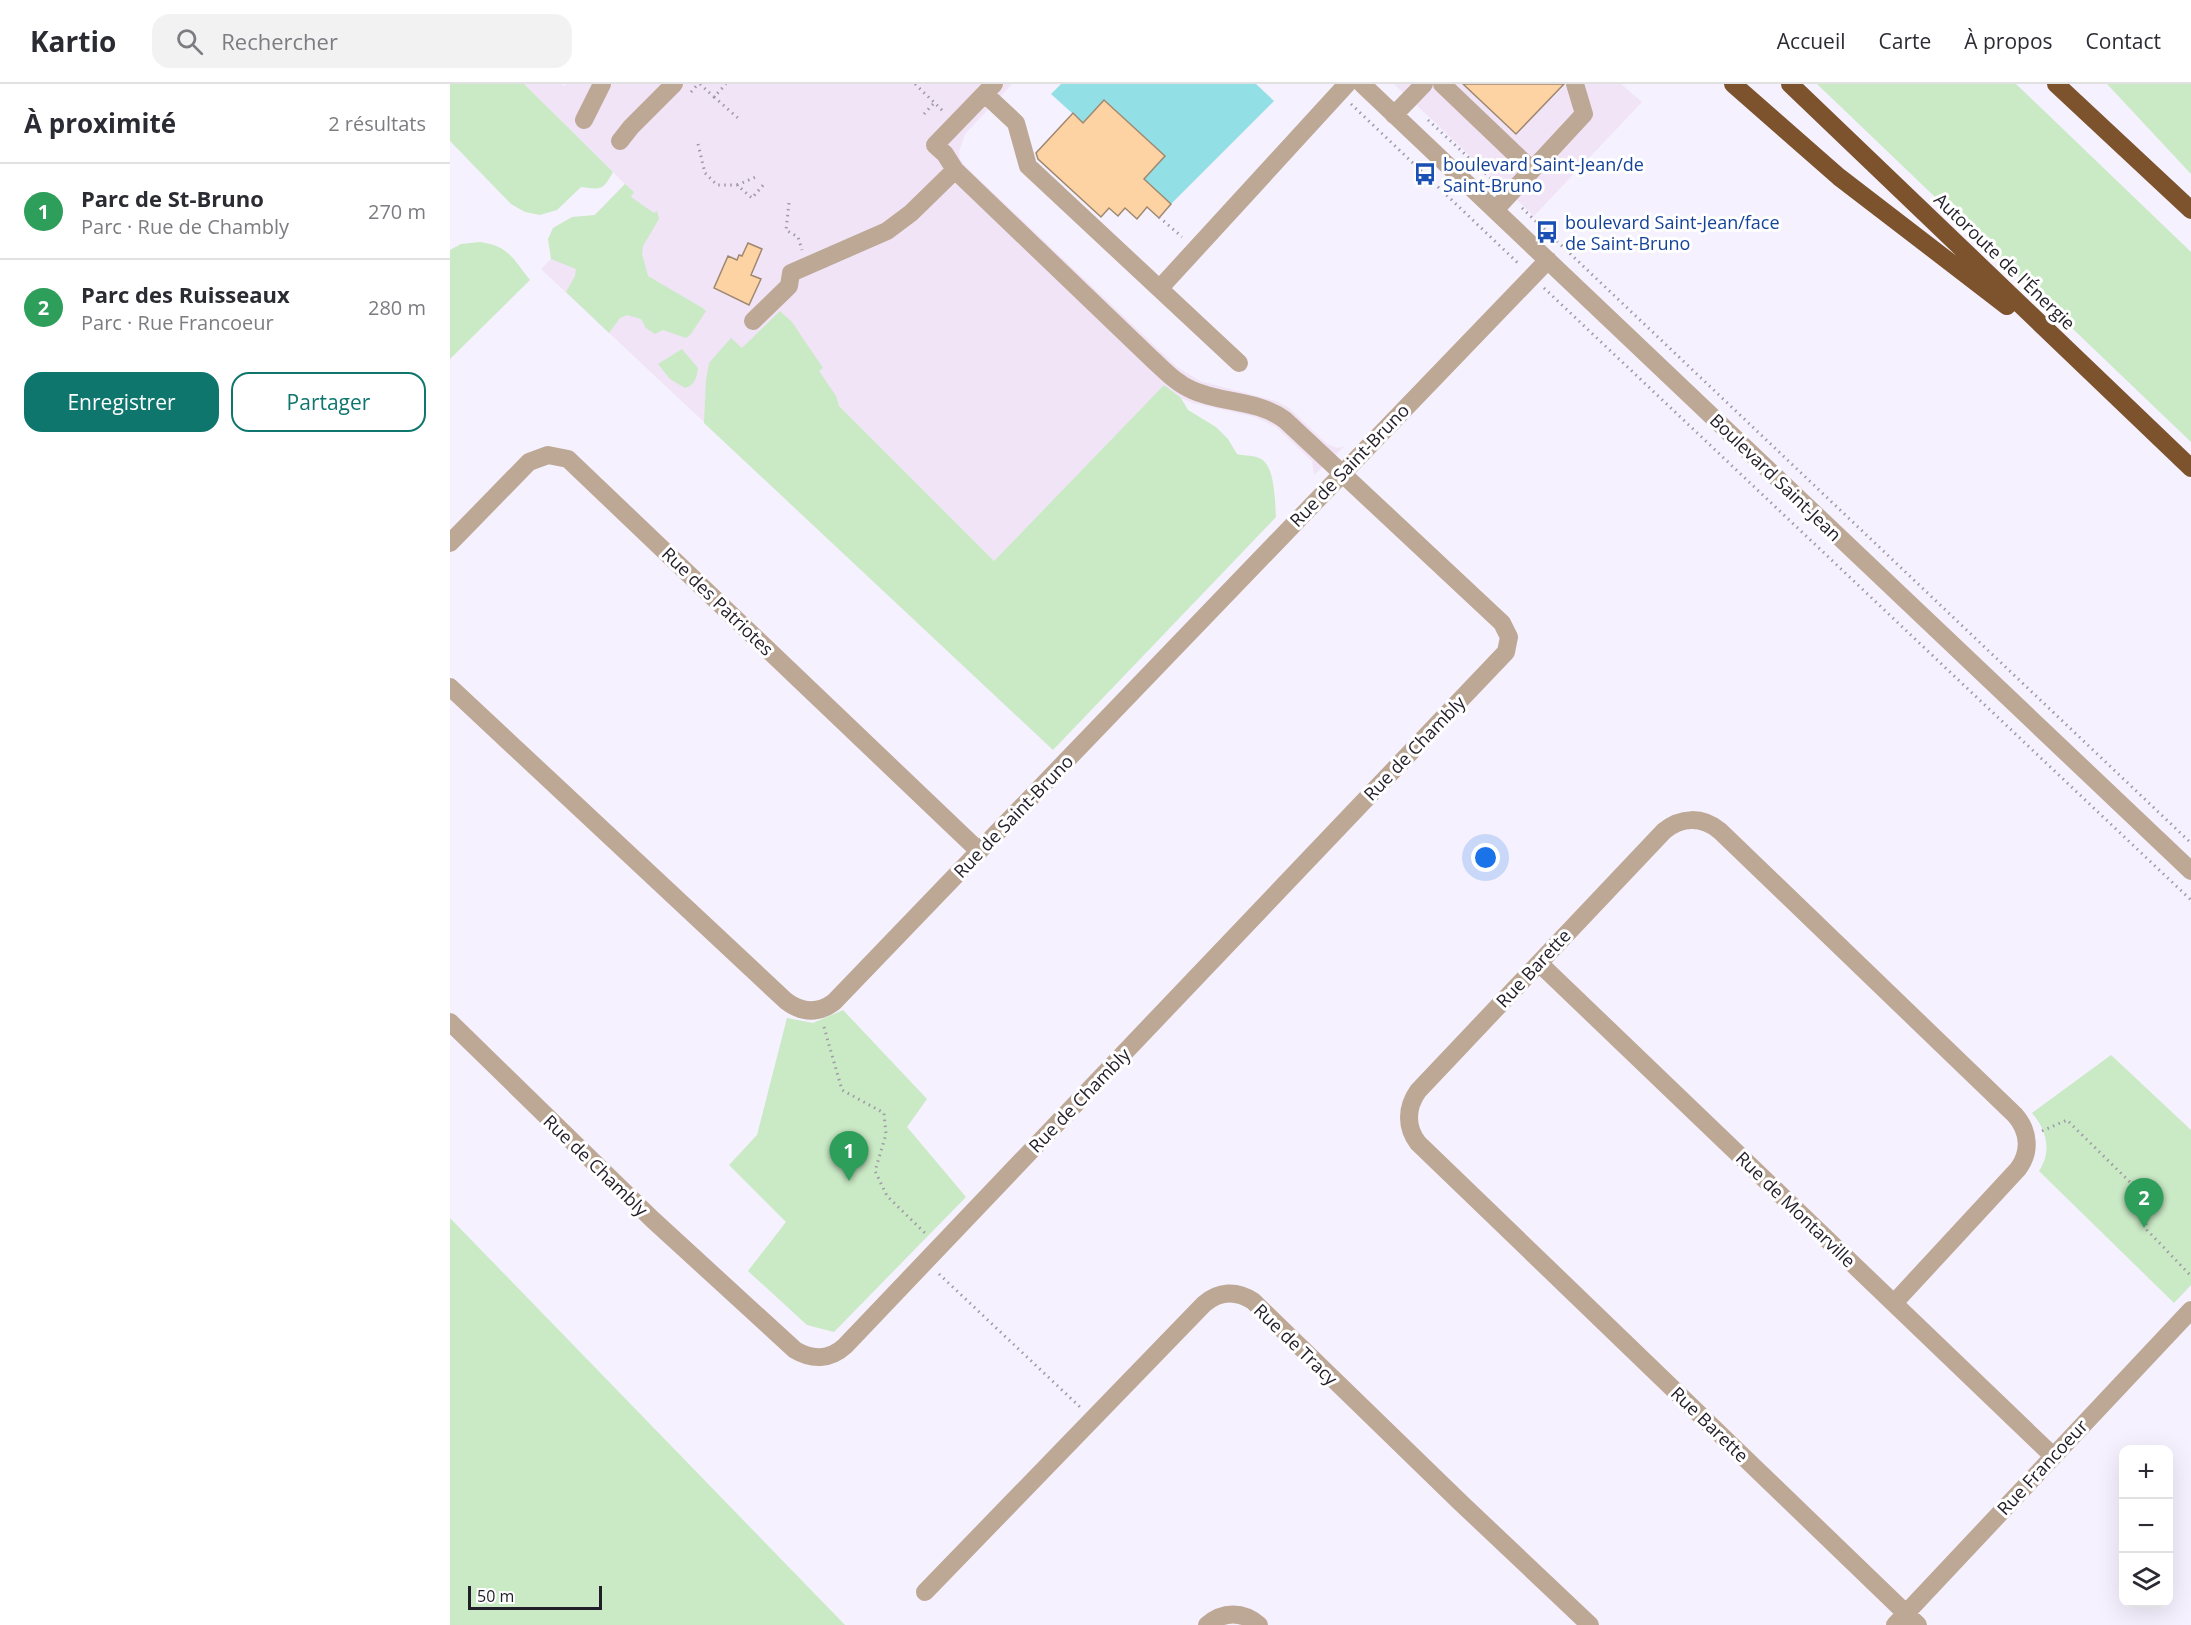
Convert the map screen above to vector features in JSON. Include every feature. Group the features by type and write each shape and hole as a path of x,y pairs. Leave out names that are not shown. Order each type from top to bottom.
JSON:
{"highway":[{"path":"1733,84 1839,177 2080,362"},
{"name":"Autoroute de l'Énergie","path":"1790,84 2191,468"},
{"path":"2056,84 2191,210"},
{"path":"2072,84 2158,178"}],"street":[{"path":"584,120 602,84"},
{"path":"620,141 674,84"},
{"path":"1160,288 1347,84"},
{"name":"Boulevard Saint-Jean","path":"1362,84 2191,871"},
{"path":"1394,115 1425,84"},
{"path":"1442,84 1532,170"},
{"path":"1495,210 1584,114 1575,84"},
{"path":"989,89 1016,123 1028,166 1239,363"},
{"name":"Rue de Chambly","path":"450,1022 645,1211 800,1353 810,1357 833,1354 842,1349 1506,652 1509,637 1502,622 1285,420 1258,406 1198,393 1183,386 955,170 945,154 935,145 989,89"},
{"path":"753,321 789,286 791,273 895,226 937,190 955,170"},
{"name":"Rue de Saint-Bruno","path":"814,1011 828,1007 834,1002 1548,260"},
{"name":"Rue des Patriotes","path":"450,543 529,462 548,455 568,459 979,851"},
{"path":"450,687 786,1002 799,1009 814,1011"},
{"name":"Rue Barette","path":"1907,1621 1414,1138 1410,1129 1409,1115 1414,1097 1664,831 1674,824 1693,819 1706,822 1720,831 2015,1115 2023,1126 2026,1138"},
{"name":"Rue de Montarville","path":"1539,963 2053,1456"},
{"path":"1894,1302 2018,1169 2026,1151 2026,1138"},
{"name":"Rue de Tracy","path":"925,1592 1207,1302 1226,1293 1243,1296 1253,1301 1590,1625"},
{"name":"Rue Francoeur","path":"1907,1621 2053,1456 2191,1310"},
{"path":"1207,1625 1217,1618 1231,1614 1244,1616 1258,1625"}],"path":[{"path":"700,84 738,118"},
{"path":"714,97 726,84"},
{"path":"917,85 948,116"},
{"path":"924,114 934,103"},
{"path":"1425,116 1501,188"},
{"path":"1366,117 1514,259"},
{"path":"698,144 705,173 717,185 737,185 758,176"},
{"path":"737,185 752,198 765,183"},
{"name":"Boulevard Saint-Jean","path":"1516,202 2191,843"},
{"path":"789,203 786,230 798,237 807,266"},
{"path":"1160,217 1181,237 1186,234"},
{"name":"Boulevard Saint-Jean","path":"1549,292 2191,900"},
{"path":"814,1011 821,1015 842,1090 884,1113 886,1134 875,1171 888,1196 930,1238 928,1246 934,1251 939,1275 1092,1419"},
{"path":"2026,1138 2067,1120 2140,1192 2147,1230 2191,1276"}],"shaded area":[{"path":"524,84 562,84 564,86 566,84 1012,84 965,134 959,152 960,159 965,166 1177,367 1200,381 1276,401 1288,407 1327,444 1338,448 1345,446 1314,475 1312,461 1276,427 1255,417 1193,403 1181,398 1164,385 994,561 799,366 722,439 541,269 625,184"},
{"path":"1394,84 1621,84 1642,102 1534,216"}],"green space":[{"path":"450,84 524,84 613,172 604,185 598,188 581,187 557,210 540,215 525,212 511,204 450,141"},
{"path":"1817,84 2016,84 2191,252 2191,442"},
{"path":"2107,84 2191,84 2191,174"},
{"path":"625,184 634,192 631,197 654,213 657,211 659,219 643,246 642,254 648,276 706,311 686,338 663,330 655,334 646,328 641,319 627,315 620,318 609,333 566,292 575,276 576,269 551,259 548,239 553,228 572,217 595,215"},
{"path":"480,242 504,250 530,280 450,359 450,250 461,244"},
{"path":"780,311 792,322 823,368 819,371 836,396 839,406 994,561 1164,385 1181,398 1188,410 1216,427 1228,439 1237,454 1256,457 1266,463 1272,477 1276,517 1053,750 704,423 709,363 731,338 742,348"},
{"path":"682,349 698,368 695,380 685,388 670,379 658,364"},
{"path":"843,1010 927,1099 907,1127 966,1197 834,1332 807,1325 748,1271 786,1222 729,1165 757,1135 787,1018 813,1023"},
{"path":"2111,1055 2191,1130 2191,1285 2174,1303 2039,1171 2046,1156 2046,1141 2032,1113"},
{"path":"450,1218 845,1625 450,1625"}],"water":[{"path":"1061,84 1256,84 1274,101 1171,204 1144,179 1165,156 1105,100 1083,123 1051,94"}],"building":[{"path":"1463,84 1564,84 1516,134"},
{"path":"1104,100 1165,156 1144,179 1171,204 1159,218 1147,207 1137,219 1125,208 1118,216 1109,208 1101,217 1038,159 1036,153 1073,113 1083,123"},
{"path":"748,243 762,249 751,275 761,279 749,305 714,288 728,256 737,260 739,255 742,256"}],"place":[{"name":"boulevard Saint-Jean/de Saint-Bruno","path":"1425,174"},
{"name":"boulevard Saint-Jean/face de Saint-Bruno","path":"1547,232"},
{"name":"Parc de St-Bruno","path":"849,1181"},
{"name":"Parc des Ruisseaux","path":"2144,1228"}]}
